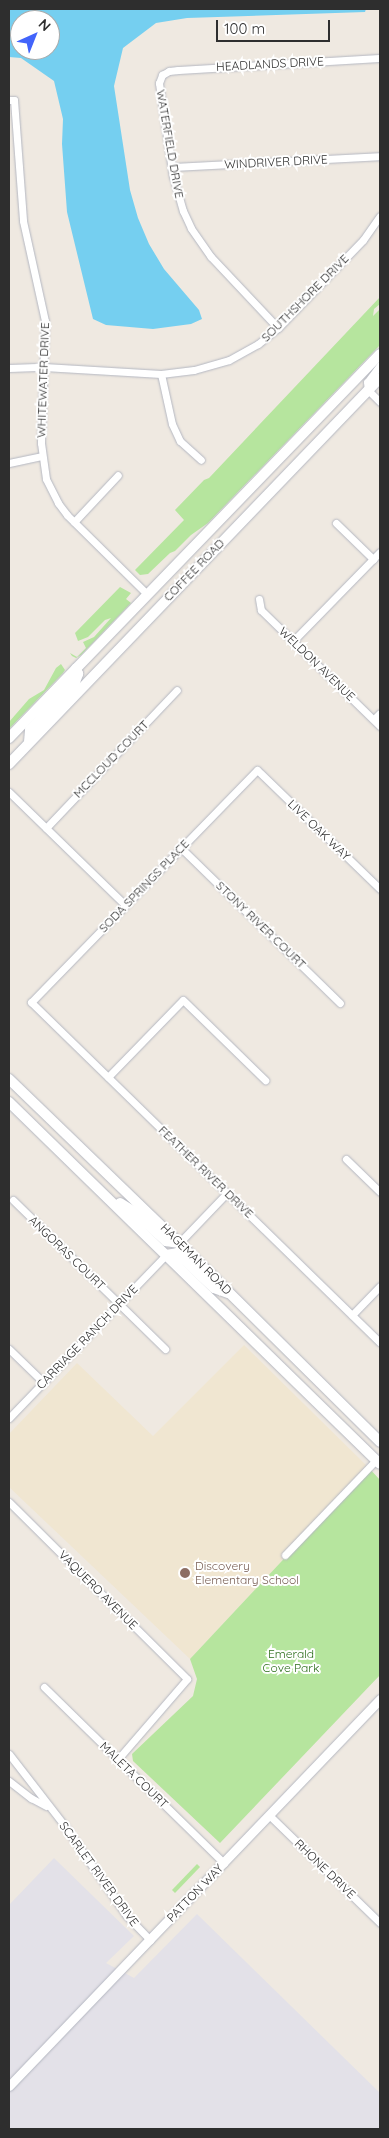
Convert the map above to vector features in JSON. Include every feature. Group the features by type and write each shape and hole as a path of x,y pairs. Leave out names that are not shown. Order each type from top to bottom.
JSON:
{"main road":[{"name":"COFFEE ROAD","path":"9,738 380,354"},
{"name":"COFFEE ROAD","path":"9,764 380,378"},
{"path":"30,742 30,730 75,682 78,674 76,668"},
{"name":"HAGEMAN ROAD","path":"11,1082 179,1243 380,1442"},
{"name":"HAGEMAN ROAD","path":"9,1102 378,1462"},
{"path":"102,1192 133,1212 166,1241 179,1243"},
{"path":"166,1255 177,1253 214,1288 231,1295"}],"street":[{"name":"HEADLANDS DRIVE","path":"162,75 169,71 178,70 380,58"},
{"name":"WATERFIELD DRIVE","path":"162,75 159,83 172,167 183,211 201,243 278,328"},
{"name":"WHITEWATER DRIVE","path":"12,100 21,203 45,322 41,456 51,491 74,522 147,594"},
{"name":"WINDRIVER DRIVE","path":"172,167 380,156"},
{"name":"SOUTHSHORE DRIVE","path":"9,368 44,367 161,374 194,370 229,360 258,344 278,328 363,240 380,216"},
{"path":"380,366 367,382 368,390 380,402"},
{"path":"161,374 168,410 176,432 189,452 201,460"},
{"path":"9,463 41,456"},
{"path":"74,522 118,475"},
{"path":"336,523 373,559"},
{"path":"293,641 380,552"},
{"name":"WELDON AVENUE","path":"259,599 261,610 380,726"},
{"name":"MCCLOUD COURT","path":"46,828 177,690"},
{"path":"374,719 380,713"},
{"name":"SODA SPRINGS PLACE","path":"31,1002 257,770"},
{"name":"LIVE OAK WAY","path":"257,770 380,889"},
{"path":"9,792 125,906"},
{"name":"STONY RIVER COURT","path":"181,848 340,1003"},
{"path":"108,1077 183,1000 265,1080"},
{"name":"FEATHER RIVER DRIVE","path":"31,1002 380,1342"},
{"path":"346,1159 380,1192"},
{"path":"179,1243 227,1192"},
{"name":"ANGORAS COURT","path":"13,1200 165,1349"},
{"name":"CARRIAGE RANCH DRIVE","path":"9,1418 166,1255"},
{"path":"352,1314 380,1286"},
{"path":"9,1349 43,1382"},
{"path":"285,1555 378,1462"},
{"name":"VAQUERO AVENUE","path":"9,1502 187,1679 118,1759"},
{"name":"MALETA COURT","path":"44,1687 224,1863"},
{"name":"PATTON WAY","path":"9,2086 380,1699"},
{"name":"SCARLET RIVER DRIVE","path":"9,1754 48,1807 64,1825 126,1915 150,1940"},
{"name":"SCARLET RIVER DRIVE","path":"9,1781 31,1798 48,1807"},
{"name":"RHONE DRIVE","path":"270,1815 380,1923"}],"shaded area":[{"name":"Discovery Elementary School","path":"244,1345 369,1468 190,1659 9,1487 9,1434 77,1363 153,1436"},
{"path":"54,1858 134,1936 106,1963 134,1978 197,1914 380,2093 380,2129 9,2129 9,1905"}],"green space":[{"path":"380,297 380,304 374,309 373,316 380,309 380,345 208,523 191,535 148,574 140,575 135,570 184,520 175,510 204,480 209,478"},
{"path":"120,587 131,593 126,599 131,603 81,655 76,658 72,656 70,653 77,657 86,648 83,642 94,637 111,618 105,620 88,637 78,641 75,633"},
{"path":"61,664 65,670 63,673 9,729 9,722 29,699 44,690 56,668"},
{"name":"Emerald Cove Park","path":"369,1468 380,1480 380,1675 220,1843 133,1761 132,1754 193,1696 197,1679 190,1659"},
{"path":"197,1864 200,1867 175,1893 172,1890"}],"water":[{"path":"9,9 366,9 365,12 187,18 156,23 123,48 114,86 130,190 138,218 149,244 164,269 199,310 202,319 191,324 153,329 106,325 93,319 67,212 62,144 63,119 54,81 24,60 60,60 60,10 10,10 10,57"}],"place":[{"name":"Discovery Elementary School","path":"185,1573"}]}
